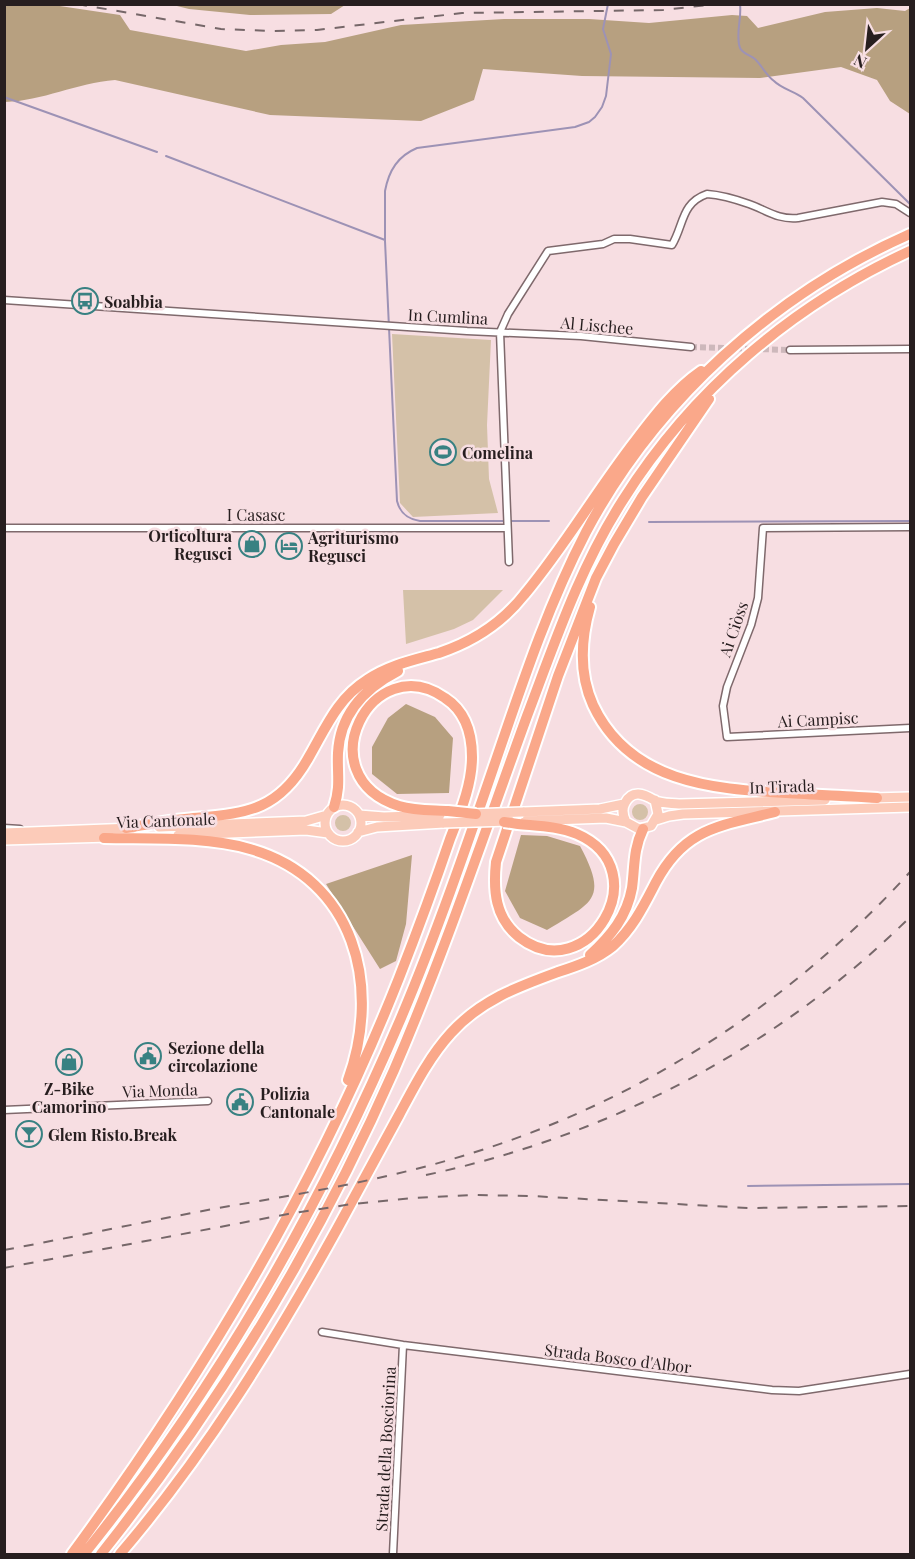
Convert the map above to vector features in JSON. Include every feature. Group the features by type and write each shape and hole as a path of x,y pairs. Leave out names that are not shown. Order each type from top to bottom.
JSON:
{"highway":[{"path":"84,1554 147,1472 215,1372 272,1279 325,1182 362,1107 414,985 552,603 609,493 664,417 719,359 757,326 855,261 910,234"},
{"path":"101,1554 158,1479 216,1396 264,1320 311,1238 367,1127 420,1007 558,632 592,554 621,503 654,455 690,410 731,370 774,333 809,308 861,275 910,250"},
{"path":"330,811 340,790 338,758 340,738 346,719 354,706 368,690 381,681 436,653 479,635 513,608 548,566 621,458 650,422 689,379 719,359"},
{"path":"504,822 520,819 576,834 592,844 604,856 613,880 612,904 600,928 584,941 554,949 531,944 508,926 499,911 495,892 495,872 505,831 558,676 589,595 604,564 642,497 731,370"},
{"path":"604,564 585,626 582,650 584,669 588,691 600,718 624,748 657,770 706,785 750,791 877,798"},
{"path":"126,828 184,819 229,816 254,809 268,802 295,779 335,711 355,688 368,678 392,667 436,653"},
{"path":"72,1554 143,1453 201,1362 267,1250 326,1138 364,1059 405,964 456,824 471,772 472,755 470,736 465,721 454,704 438,693 421,688 405,687 386,693 369,706 362,714 356,729 353,753 358,771 373,791 394,804 446,817 476,814"},
{"path":"120,1554 172,1489 248,1381 327,1247 418,1080 445,1040 465,1019 489,1001 514,988 602,954 625,934 663,870 686,844 716,826 775,812"},
{"path":"573,967 600,946 624,914 632,888 634,854 643,829"},
{"path":"104,838 208,842 250,849 280,860 298,871 329,900 351,936 359,965 362,995 361,1026 354,1060 326,1138"}],"main road":[{"path":"476,814 520,819 606,818 626,822 635,828 643,829 651,826 656,820 658,812 655,800 647,794 630,796 624,804 623,812 626,822"},
{"name":"In Tirada","path":"655,800 667,803 696,803 910,797"},
{"path":"520,819 624,804"},
{"path":"346,805 359,815 361,825 353,837 344,841 335,839 328,833 325,824 330,811 346,805"},
{"path":"656,820 683,814 910,807"},
{"name":"Via Cantonale","path":"4,840 126,828 306,821 330,811"},
{"path":"359,815 446,817 504,822"},
{"path":"358,832 376,827 446,817"},
{"name":"Via Cantonale","path":"4,833 104,838 306,830 328,833"}],"street":[{"name":"In Cumlina","path":"4,300 500,332 508,314 548,251 603,244 614,239 672,245 685,211 705,194 724,196 750,204 785,219 882,202 896,204 910,213"},
{"name":"Al Lischee","path":"500,332 581,336 691,347"},
{"path":"500,332 509,562"},
{"path":"790,350 910,349"},
{"name":"I Casasc","path":"4,528 507,527"},
{"name":"Ai Ciòss","path":"728,737 723,706 727,687 758,598 763,528 910,527"},
{"name":"Ai Campisc","path":"728,737 910,728"},
{"path":"4,828 50,836"},
{"path":"4,844 50,836"},
{"name":"Via Monda","path":"4,1110 208,1101"},
{"name":"Strada Bosco d'Albor","path":"322,1332 403,1345 772,1390 799,1391 910,1374"},
{"name":"Strada della Bosciorina","path":"393,1554 403,1345"}],"shaded area":[{"path":"4,5 53,5 120,15 130,30 246,51 281,45 325,42 401,25 504,19 589,19 649,23 732,15 747,16 758,28 825,12 877,8 905,11 910,8 910,114 890,101 877,80 841,67 760,78 582,76 483,69 474,100 421,121 270,115 115,80 32,99 5,102"},
{"path":"173,5 345,5 331,14 250,15 189,9"},
{"name":"Comelina","path":"392,334 491,340 487,425 489,479 498,513 413,517 400,503"},
{"path":"403,590 503,590 473,620 454,629 406,644"},
{"path":"406,704 435,717 453,738 449,793 397,794 372,774 372,747 388,718"},
{"path":"640,804 646,806 648,812 646,818 640,820 634,818 632,812 634,806"},
{"path":"343,815 349,817 351,823 349,829 343,831 337,829 335,823 337,817"},
{"path":"521,835 547,836 580,846 593,878 594,889 585,905 547,930 520,918 505,891"},
{"path":"412,855 406,924 396,961 380,969 326,884"}],"waterway":[{"path":"549,521 420,521 411,519 400,509 397,501 385,241 385,191 395,165 410,151 417,148 575,127 595,117 606,96 611,54 603,29 608,4"},
{"path":"740,4 738,37 741,50 755,59 777,84 803,98 910,204"},
{"path":"4,97 157,152"},
{"path":"166,156 385,240"},
{"path":"649,522 910,521"},
{"path":"748,1186 910,1184"}],"tunnel":[{"path":"691,347 790,350"}],"railway":[{"path":"77,4 221,29 274,31 317,30 462,13 663,10 717,4"},
{"path":"4,1250 374,1179 469,1154 532,1132 593,1106 709,1043 763,1005 815,964 864,920 910,872"},
{"path":"426,1175 494,1158 560,1137 624,1111 687,1080 747,1046 804,1007 859,964 910,917"},
{"path":"4,1268 288,1214 352,1204 414,1198 474,1195 531,1196 748,1208 910,1206"}],"place":[{"name":"Soabbia","path":"85,301"},
{"name":"Comelina","path":"443,452"},
{"name":"Orticoltura Regusci","path":"252,544"},
{"name":"Agriturismo Regusci","path":"289,546"},
{"name":"Sezione della circolazione","path":"148,1056"},
{"name":"Z-Bike Camorino","path":"69,1062"},
{"name":"Polizia Cantonale","path":"240,1102"},
{"name":"Glem Risto.Break","path":"29,1134"}]}
